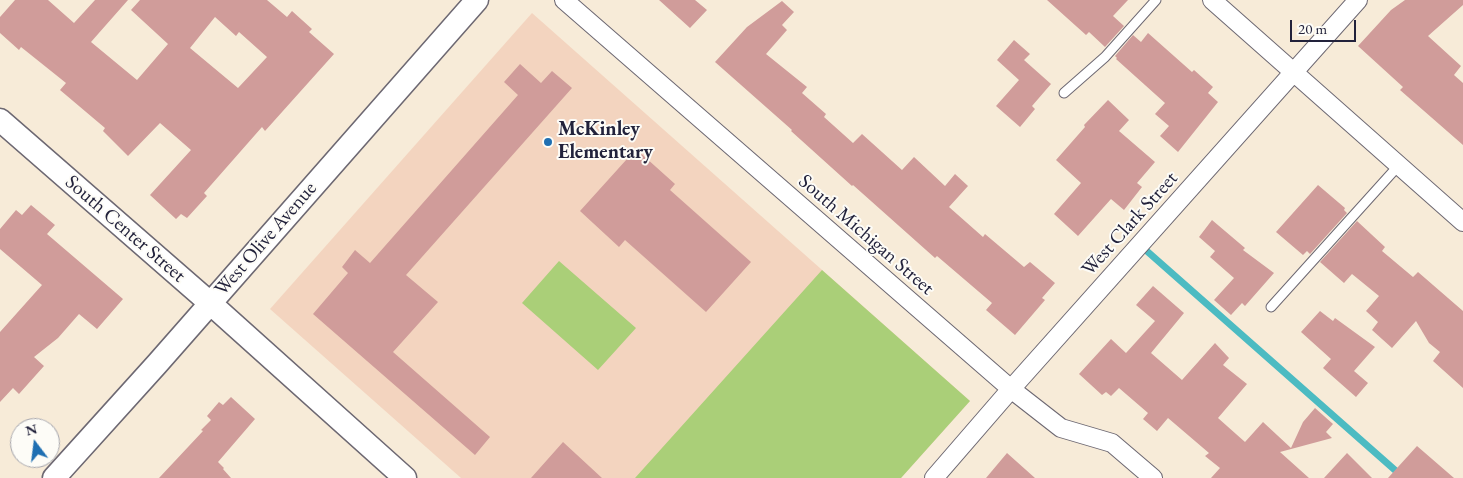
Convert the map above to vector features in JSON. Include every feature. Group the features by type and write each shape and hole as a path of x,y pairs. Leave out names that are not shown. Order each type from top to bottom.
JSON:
{"street":[{"name":"West Olive Avenue","path":"54,478 477,0"},
{"name":"South Michigan Street","path":"564,0 1011,389 1061,428 1112,443 1153,478"},
{"path":"1212,0 1463,222"},
{"name":"West Clark Street","path":"934,478 1358,0"},
{"name":"South Center Street","path":"0,120 210,303 405,478"}],"lane":[{"path":"1064,93 1105,57 1156,0"},
{"path":"1271,307 1399,165"}],"shaded area":[{"name":"McKinley Elementary","path":"532,13 970,401 901,478 461,478 270,309"}],"green space":[{"path":"559,261 636,328 598,370 522,303"},
{"path":"822,270 970,401 901,478 635,478"}],"building":[{"path":"15,0 48,0 74,23 95,0 128,0 91,42 137,80 168,44 131,10 140,0 267,0 287,17 292,11 312,29 309,32 334,54 265,131 262,127 204,193 207,196 187,218 181,214 176,219 150,195 191,150 160,123 128,156 103,131 105,128 60,90 66,83 21,47 19,50 0,33 0,17","holes":["215,17 236,36 239,32 267,57 238,88 190,48"]},
{"path":"659,0 695,0 707,10 690,28"},
{"path":"1047,0 1128,0 1113,16 1124,26 1105,47 1089,32 1086,35"},
{"path":"1405,0 1463,0 1463,5 1428,36 1461,66 1454,75 1463,83 1463,145 1400,90 1403,87 1358,46 1391,10"},
{"path":"782,1 794,12 782,25 787,30 766,54 807,87 802,93 826,114 824,117 853,143 862,134 902,170 914,157 945,186 955,174 968,186 949,207 983,237 985,234 1024,267 1030,262 1055,283 1042,298 1045,300 1015,335 986,310 992,303 937,256 935,258 852,186 715,62 747,27"},
{"path":"1148,33 1192,72 1194,70 1213,87 1208,93 1218,102 1178,152 1160,136 1169,126 1155,114 1165,103 1116,59 1115,56 1133,35 1141,42"},
{"path":"1014,40 1030,54 1024,60 1051,84 1032,106 1035,109 1020,127 996,106 1019,80 997,60"},
{"path":"520,64 541,83 552,71 572,88 406,275 438,302 393,352 490,437 475,455 313,314 348,273 342,267 355,250 370,263 518,95 504,82"},
{"path":"1108,100 1129,120 1119,131 1155,162 1137,183 1142,187 1124,210 1111,199 1078,236 1054,214 1081,183 1056,160 1085,127 1084,125"},
{"path":"636,149 675,184 670,190 751,262 706,312 625,240 619,247 580,211"},
{"path":"1318,185 1345,208 1344,210 1347,213 1310,254 1307,251 1303,255 1276,232"},
{"path":"31,205 55,225 47,234 123,299 97,329 79,314 58,338 34,357 44,366 19,394 13,388 0,402 0,332 42,285 0,249 0,229 16,210 22,215"},
{"path":"1212,220 1245,248 1243,250 1274,273 1245,306 1242,303 1231,315 1214,300 1234,278 1210,257 1215,251 1199,237"},
{"path":"1357,221 1385,247 1382,251 1413,277 1418,272 1463,311 1463,388 1433,361 1440,352 1429,343 1416,321 1392,348 1372,330 1378,322 1366,311 1379,296 1352,274 1344,283 1320,262"},
{"path":"1153,286 1184,313 1151,353 1182,380 1215,343 1229,358 1223,365 1247,384 1218,418 1245,442 1263,422 1291,448 1303,422 1315,408 1333,424 1326,432 1332,438 1280,452 1309,478 1211,478 1220,468 1205,456 1209,453 1168,418 1157,431 1143,419 1148,413 1119,388 1111,396 1106,392 1102,395 1079,374 1111,339 1126,353 1155,321 1136,305"},
{"path":"1320,311 1333,321 1335,318 1375,347 1354,371 1368,383 1356,397 1323,368 1331,359 1301,332"},
{"path":"231,397 255,419 218,462 231,478 159,478 203,431 201,430 211,420 207,416 219,402 223,405"},
{"path":"563,442 602,478 531,478"},
{"path":"1417,446 1454,478 1388,478"},
{"path":"1007,453 1035,478 986,478"},
{"path":"1347,453 1372,478 1324,478"}],"waterway":[{"path":"1140,245 1404,478"}],"place":[{"name":"McKinley Elementary","path":"548,142"}]}
